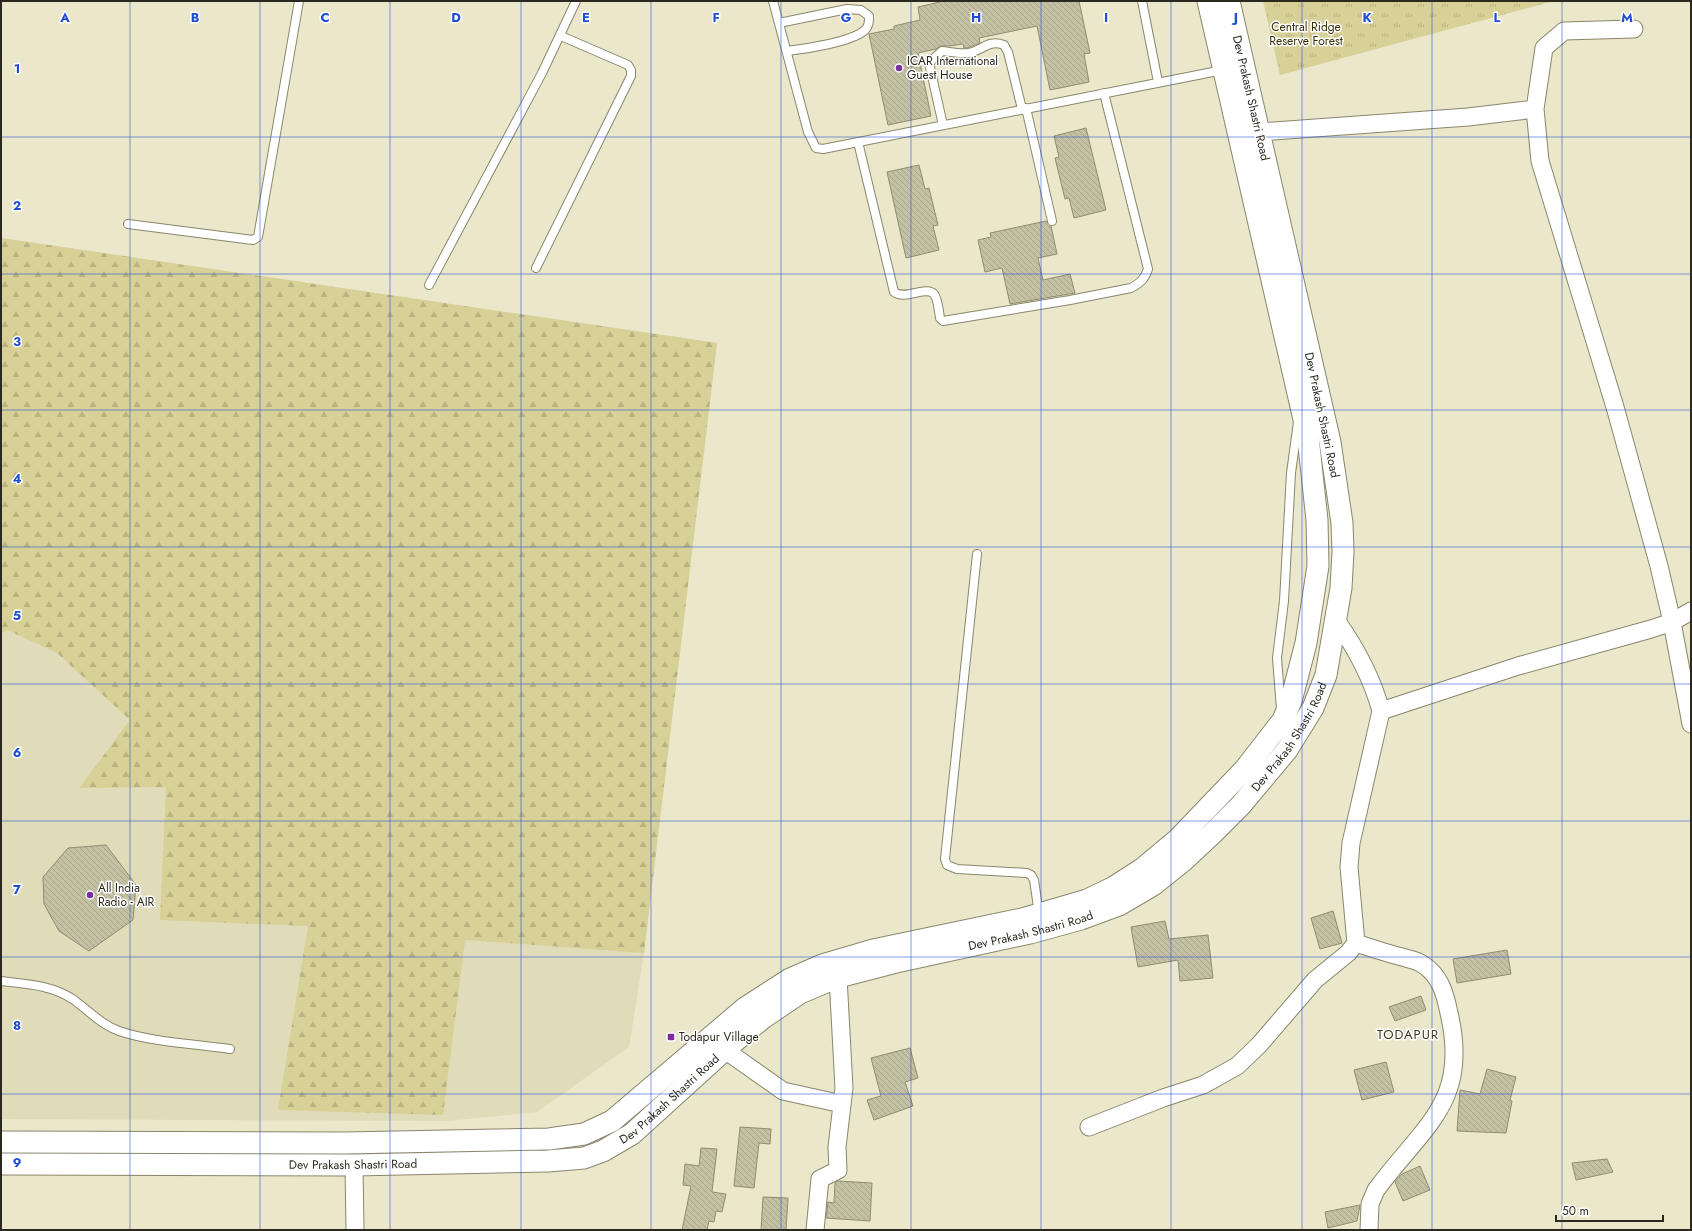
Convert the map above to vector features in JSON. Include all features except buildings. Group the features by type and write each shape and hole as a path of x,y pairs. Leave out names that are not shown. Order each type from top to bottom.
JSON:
{"street":[{"name":"Dev Prakash Shastri Road","path":"1,1142 344,1143 549,1139 584,1134 612,1121 745,1008 790,979 822,965 873,950 1039,915 1087,900 1107,891 1160,856 1218,798 1244,769 1283,720 1293,694 1306,643 1318,566 1318,520 1308,437 1208,1"},
{"name":"Dev Prakash Shastri Road","path":"1,1164 349,1165 554,1161 589,1156 617,1144 632,1134 725,1050 763,1018 800,993 838,977 896,962 1030,933 1081,920 1119,905 1153,885 1183,862 1219,828 1241,805 1287,750 1313,708 1320,693 1326,675 1337,615 1343,552 1342,523 1335,466 1229,1"},
{"path":"1634,29 1564,31 1544,48 1535,110 1540,161 1616,407 1659,566 1672,622 1691,724"},
{"path":"1259,132 1468,117 1535,110"},
{"path":"1089,1127 1163,1098 1203,1085 1237,1066 1259,1045 1315,980 1348,953 1356,943 1349,867 1350,843 1381,711 1376,694 1361,659 1337,615 1313,605"},
{"path":"1381,711 1518,666 1672,622 1691,611"},
{"path":"1356,943 1421,963 1434,974 1443,989 1453,1033 1455,1056 1453,1077 1442,1106 1376,1190 1370,1204 1369,1230"},
{"path":"815,1230 820,1179 838,1170 837,1147 844,1088 838,977"},
{"path":"725,1050 783,1091 842,1104"},
{"path":"344,1143 349,1165 355,1230"}],"lane":[{"path":"128,224 252,240 258,237 299,1"},
{"path":"429,285 561,36 576,1"},
{"path":"773,1 808,132 816,148 823,149 1223,70"},
{"path":"1142,1 1158,82"},
{"path":"779,23 847,9 862,10 869,16 869,24 865,30 850,38 787,51"},
{"path":"536,268 631,76 632,70 628,65 561,36"},
{"path":"943,125 929,62 942,51 968,53 981,48 986,44 997,42 1004,45 1008,52 1024,109 1052,221"},
{"path":"858,142 894,292 901,296 932,292 935,295 940,318 943,321 1070,300 1131,288 1140,283 1145,277 1148,269 1104,93"},
{"path":"1283,720 1277,658 1285,586 1291,473 1300,406"},
{"path":"977,554 945,859 947,864 957,868 1026,873 1031,875 1034,880 1039,915"},
{"path":"1,981 27,984 55,990 73,999 105,1024 119,1031 148,1037 230,1049"}],"shaded area":[{"name":"All India Radio - AIR","path":"1,238 717,343 644,953 629,1047 537,1112 447,1121 1,1119"}],"green space":[{"name":"Central Ridge Reserve Forest","path":"1263,1 1554,1 1280,75"},
{"name":"All India Radio - AIR","path":"1,238 717,343 644,953 465,940 443,1115 278,1110 308,926 160,920 166,787 79,788 130,720 57,653 7,630 1,634"}],"place":[{"name":"ICAR International Guest House","path":"899,68"},
{"name":"All India Radio - AIR","path":"90,895"},
{"name":"Todapur Village","path":"671,1037"}],"district":[{"name":"TODAPUR","path":"1408,1034"}]}
